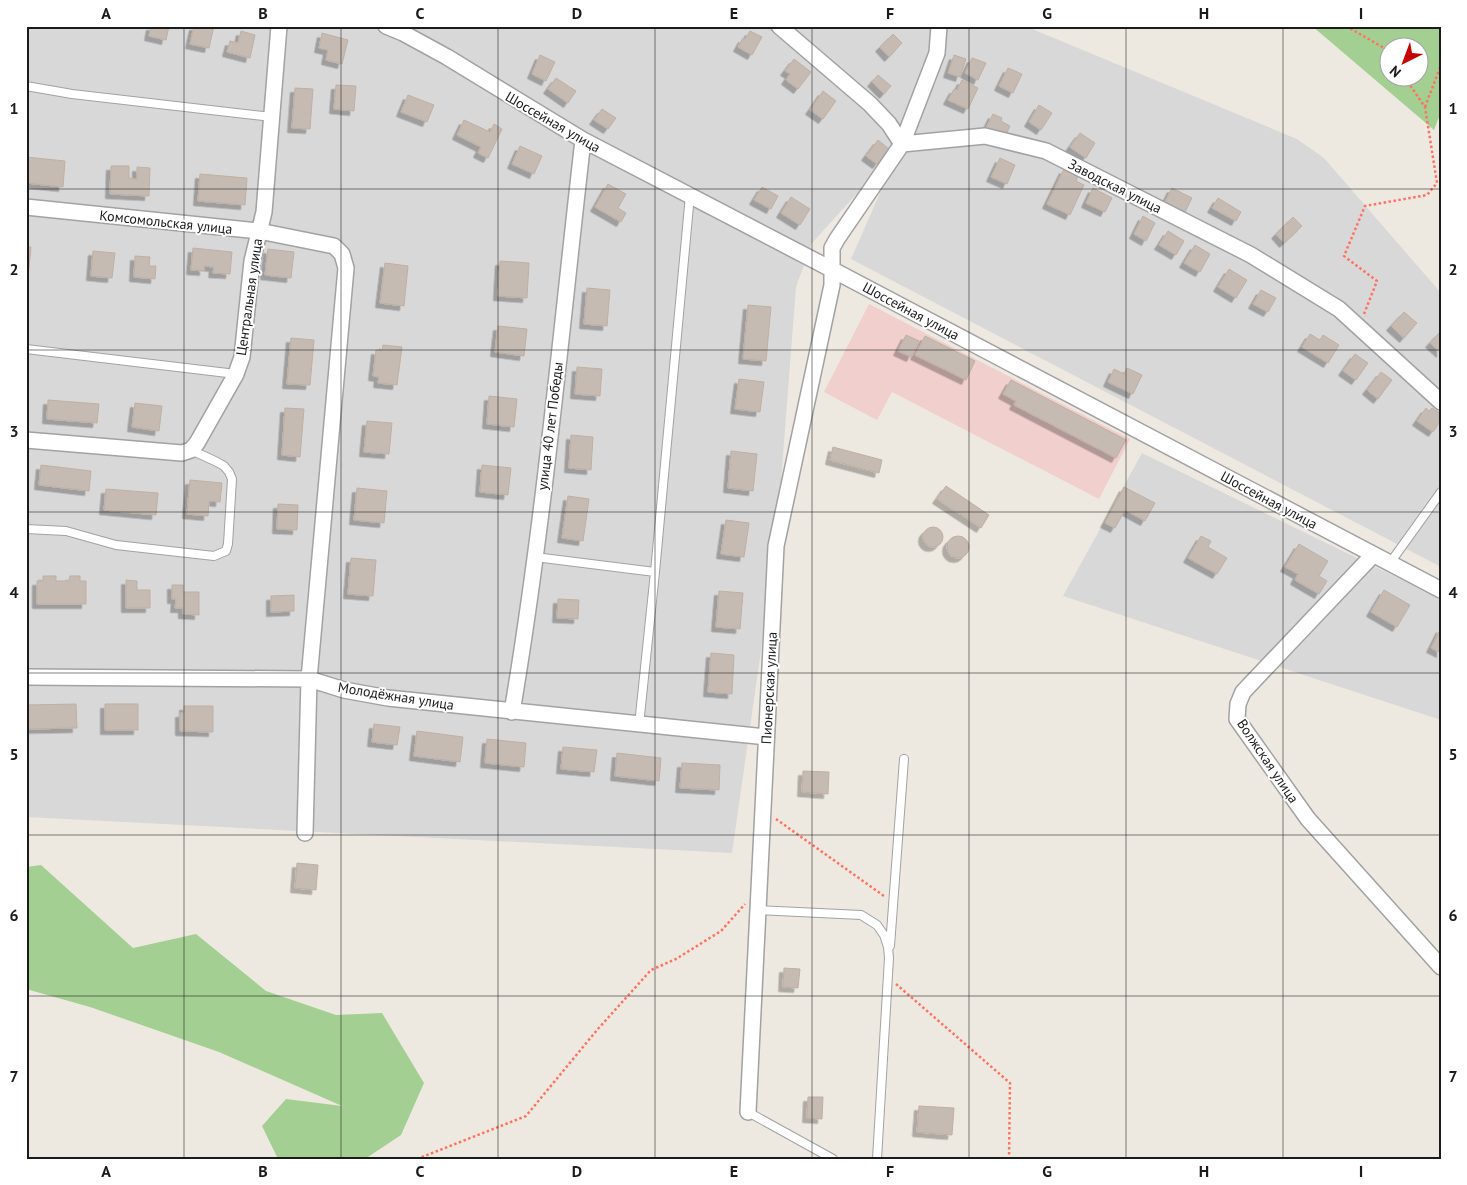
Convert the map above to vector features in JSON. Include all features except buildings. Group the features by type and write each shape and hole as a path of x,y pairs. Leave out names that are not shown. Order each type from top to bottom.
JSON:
{"street":[{"name":"Центральная улица","path":"191,450 236,374 242,357 252,260 264,212 279,26"},
{"name":"Шоссейная улица","path":"386,26 404,33 447,57 583,140 1441,590"},
{"path":"779,26 870,104 889,124 902,144"},
{"name":"Пионерская улица","path":"748,1112 776,546 832,285 832,248 902,144 938,53 939,26"},
{"name":"Заводская улица","path":"902,144 985,136 1046,151 1251,255 1339,309 1441,402"},
{"name":"улица 40 лет Победы","path":"512,712 535,557 583,140"},
{"name":"Комсомольская улица","path":"26,207 259,231 334,246 342,254 346,268 309,679"},
{"path":"26,440 182,453 191,450"},
{"name":"Волжская улица","path":"1373,555 1243,692 1238,704 1237,719 1308,819 1441,967"},
{"name":"Молодёжная улица","path":"26,677 309,679 344,690 388,698 766,737"},
{"path":"305,833 309,679"}],"lane":[{"path":"26,86 72,94 272,117"},
{"path":"639,724 690,195"},
{"path":"26,349 236,374"},
{"path":"26,529 66,531 116,546 214,556 221,555 226,551 228,544 232,479 224,466 191,450"},
{"path":"1390,563 1441,492"},
{"path":"535,557 654,572"},
{"path":"877,1159 889,958 904,759"},
{"path":"758,910 861,916 877,925 888,947 889,958"},
{"path":"748,1112 833,1159"}],"path":[{"path":"1346,26 1380,46"},
{"path":"1425,107 1441,66"},
{"path":"1359,328 1377,280 1344,256 1365,206 1427,194 1436,183 1425,107 1412,88"},
{"path":"763,809 893,902"},
{"path":"417,1159 526,1116 597,1030 651,970 676,959 721,931 759,888"},
{"path":"888,977 1010,1083 1009,1159"}],"shaded area":[{"path":"26,26 1025,26 1297,139 1324,158 1441,293 1441,567 851,259 901,145 812,243 796,287 776,546 732,853 26,817"},
{"path":"869,304 1130,439 1099,499 892,392 877,420 824,392"},
{"path":"1142,453 1441,599 1441,720 1063,596"}],"green space":[{"path":"1312,26 1441,26 1441,112 1434,130 1385,88 1430,88 1430,38 1380,38 1380,84"},
{"path":"41,865 133,948 196,934 266,991 336,1015 382,1013 424,1083 401,1135 365,1159 278,1159 262,1126 286,1099 342,1106 219,1052 90,1007 26,989 26,867"}]}
